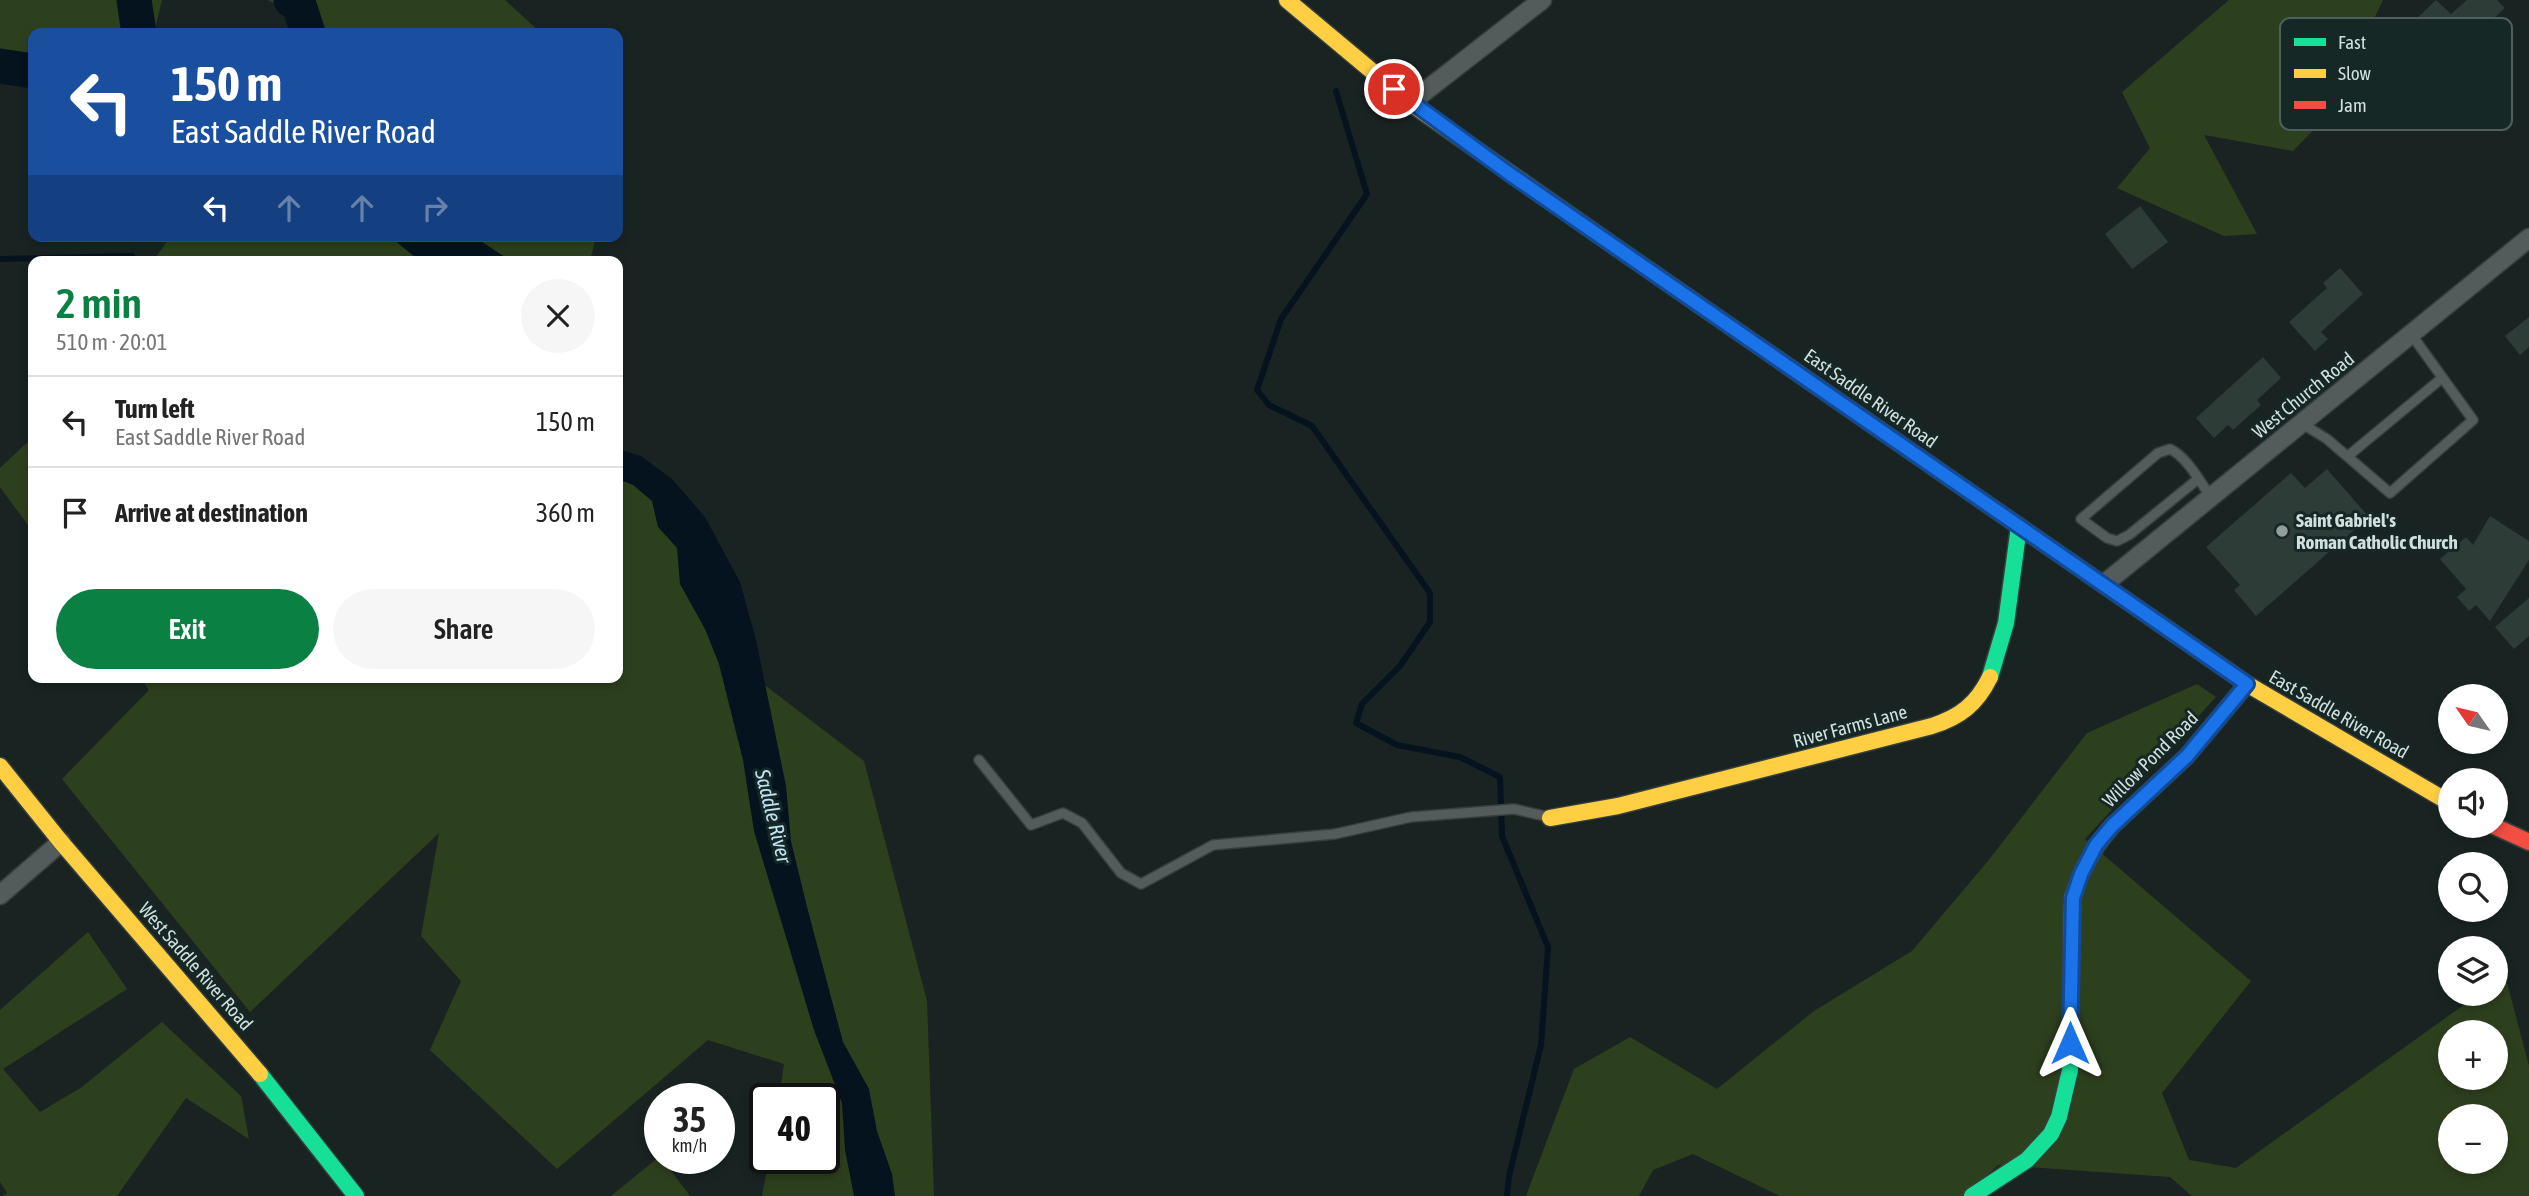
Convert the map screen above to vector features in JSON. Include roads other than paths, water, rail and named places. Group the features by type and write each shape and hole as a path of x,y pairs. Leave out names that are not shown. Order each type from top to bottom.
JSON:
{"street":[{"name":"East Saddle River Road","path":"1287,0 1410,103 2247,684 2438,796"},
{"path":"1410,103 1542,0"},
{"name":"West Church Road","path":"2104,584 2529,238"},
{"name":"River Farms Lane","path":"1550,818 1618,806 1909,733 1944,722 1968,709 1984,692 1996,667 2019,526"},
{"name":"Willow Pond Road","path":"1972,1196 2031,1159 2047,1141 2060,1118 2067,1095 2070,1070 2073,898 2081,874 2096,845 2112,826 2187,756 2247,684"},
{"name":"West Saddle River Road","path":"0,766 61,842 256,1069 356,1196"},
{"path":"2508,832 2529,842"},
{"path":"0,895 61,842"}],"lane":[{"path":"2301,424 2328,439 2390,493 2473,420 2411,334"},
{"path":"2348,456 2442,378"},
{"path":"2198,479 2129,535 2117,541 2107,538 2081,519 2158,453 2170,449 2177,452 2198,479 2211,497"},
{"path":"2157,512 2171,530"},
{"path":"979,761 1031,825 1063,813 1082,822 1121,873 1142,884 1213,845 1335,834 1411,817 1514,809 1550,818"}],"water":[{"path":"310,18 313,28 294,28"},
{"path":"396,242 482,242 503,256 414,256"},
{"path":"623,451 641,456 672,479 705,517 740,582 756,640 786,786 791,841 807,907 843,1042 869,1089 877,1131 892,1174 895,1196 854,1196 845,1150 840,1083 834,1083 814,1030 754,831 743,760 719,664 705,629 680,584 677,548 658,527 652,501 633,485 623,481"}],"waterway":[{"name":"Saddle River","path":"134,0 138,28"},
{"name":"Saddle River","path":"291,0 299,5 306,28"},
{"name":"Saddle River","path":"0,66 28,70"},
{"path":"1336,91 1367,194 1281,319 1257,390 1269,405 1312,426 1430,593 1430,622 1400,666 1362,704 1356,723 1397,745 1460,757 1500,777 1502,836 1548,947 1541,1045 1509,1176 1507,1196"},
{"path":"0,259 28,258"}],"place":[{"name":"Saint Gabriel's Roman Catholic Church","path":"2282,531"}]}
